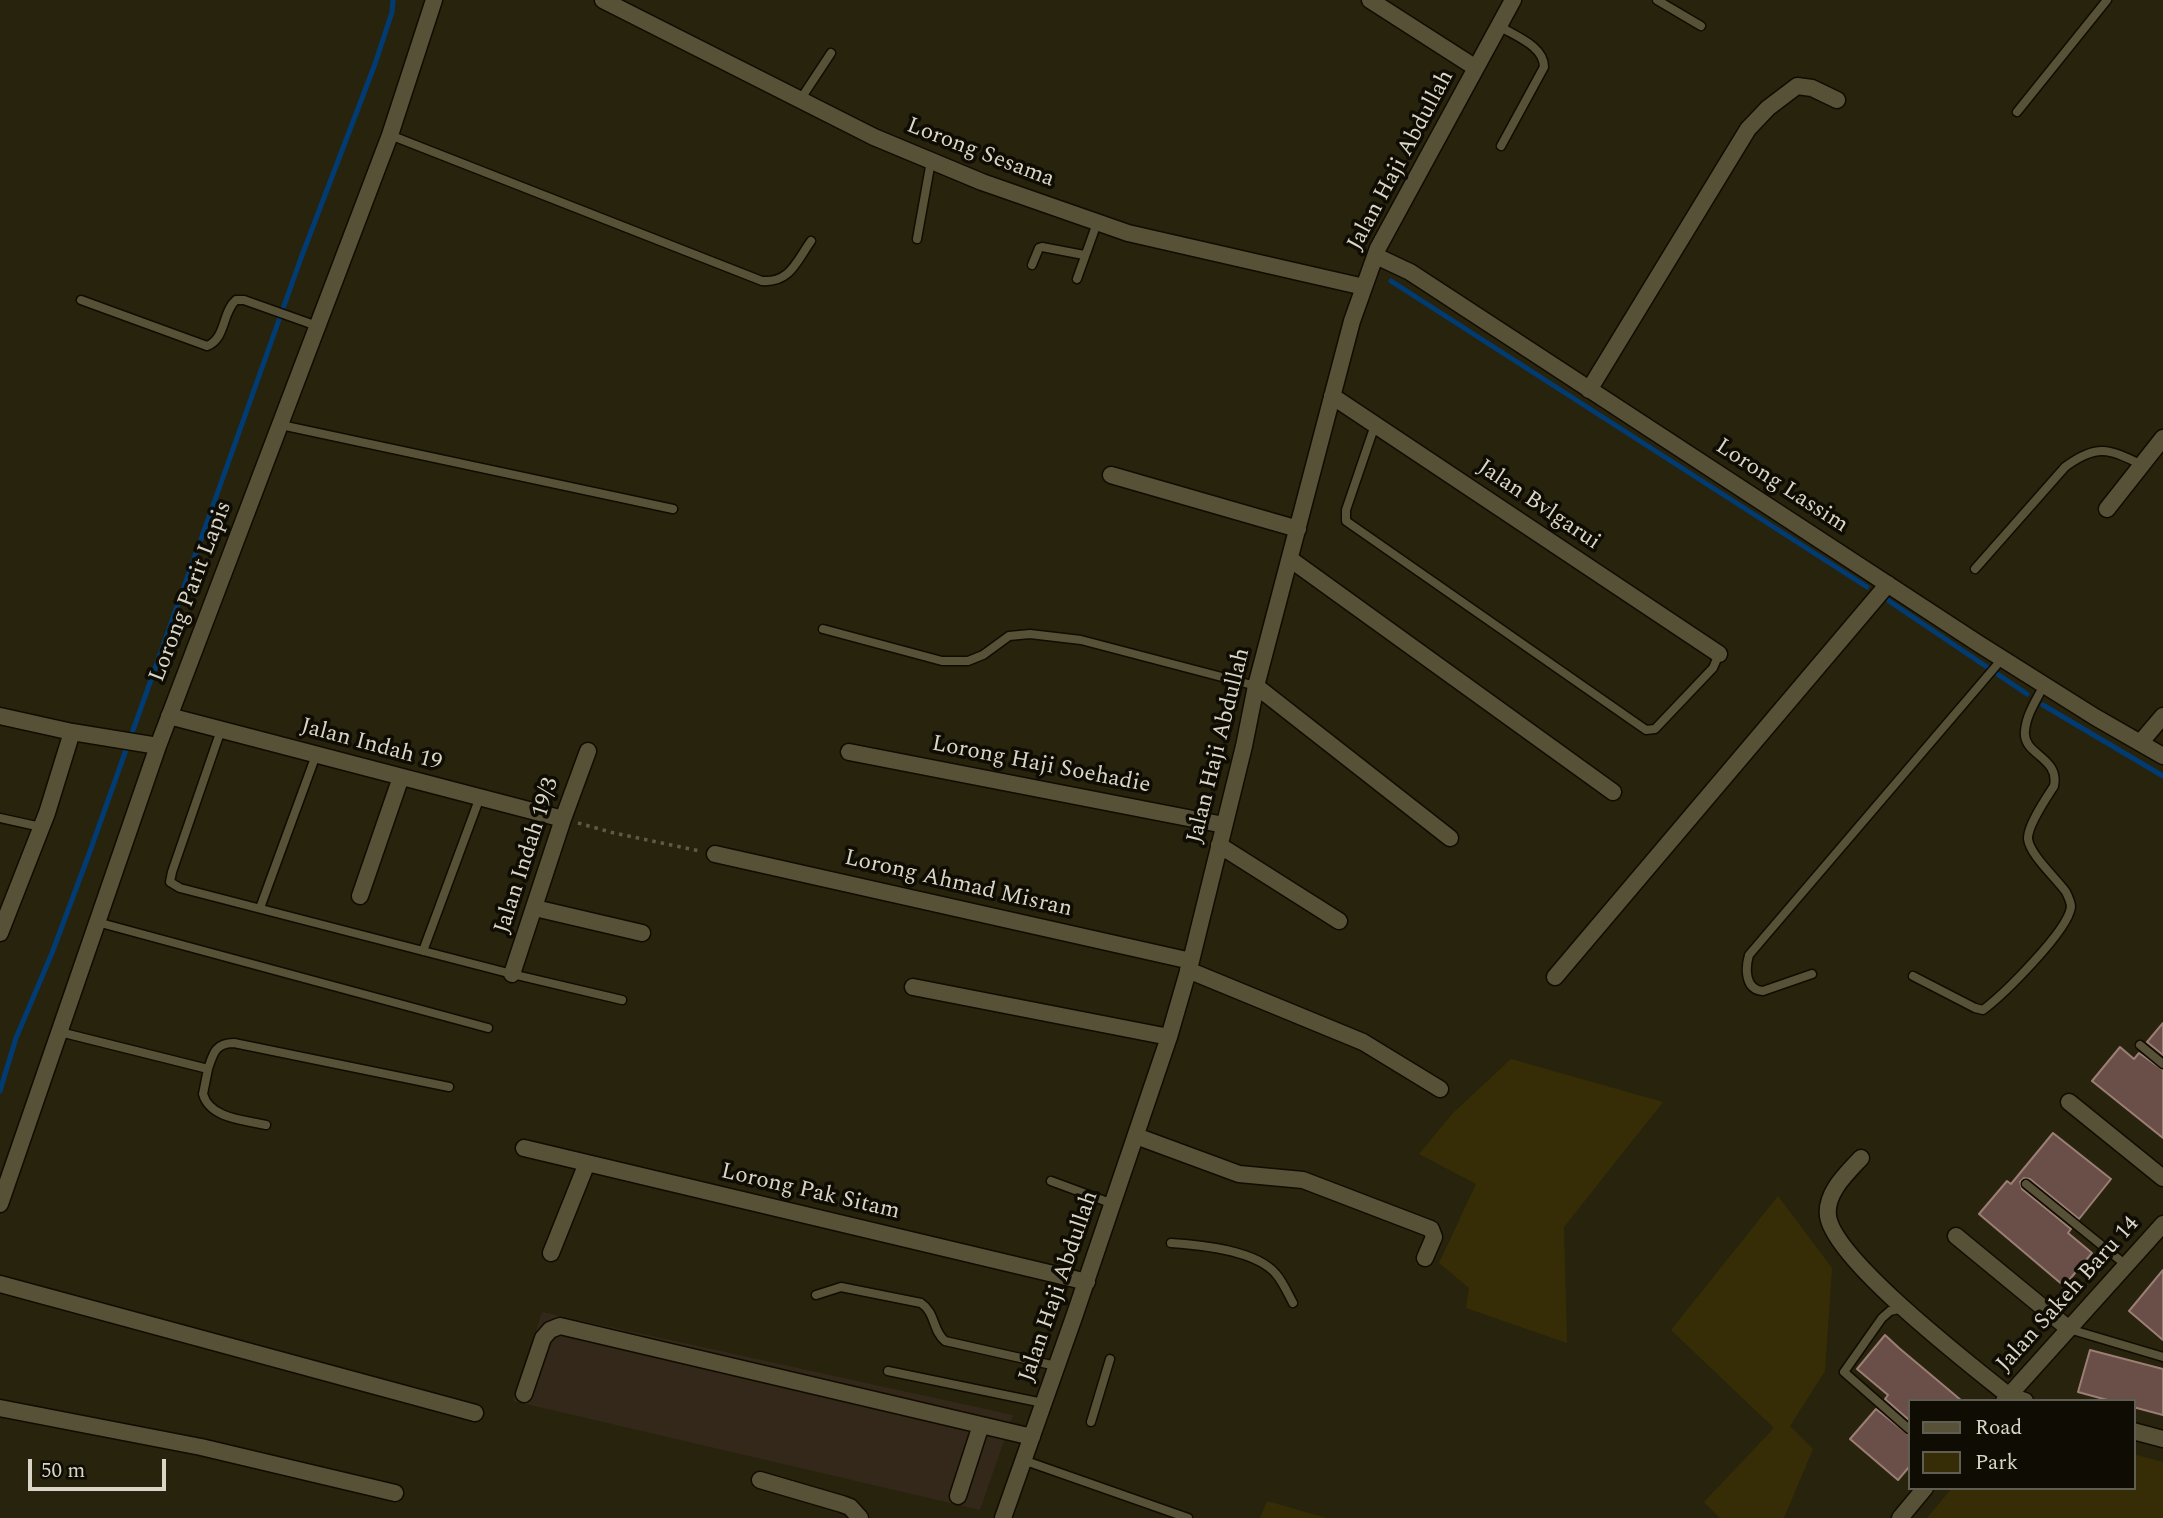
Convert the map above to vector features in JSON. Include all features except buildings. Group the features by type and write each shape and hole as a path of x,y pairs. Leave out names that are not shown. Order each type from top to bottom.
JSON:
{"street":[{"name":"Lorong Parit Lapis","path":"0,1204 158,746 390,135 434,0"},
{"name":"Lorong Sesama","path":"603,0 874,137 982,182 1140,236 1364,287"},
{"path":"1370,0 1476,68"},
{"name":"Jalan Haji Abdullah","path":"1003,1518 1087,1282 1169,1037 1224,825 1256,686 1352,321 1376,256 1513,0"},
{"path":"1589,390 1748,129 1768,108 1797,86 1812,88 1837,100"},
{"name":"Lorong Lassim","path":"1376,256 1410,272 2002,659 2163,756"},
{"name":"Jalan Bvlgarui","path":"1332,396 1719,654"},
{"path":"2107,509 2163,438"},
{"path":"1111,475 1298,529"},
{"path":"1290,559 1613,792"},
{"path":"1555,977 1888,584"},
{"path":"1256,686 1450,838"},
{"path":"0,716 72,732 158,746"},
{"name":"Jalan Indah 19","path":"169,716 563,819"},
{"path":"2140,743 2163,716"},
{"path":"0,933 41,827 72,732"},
{"name":"Jalan Indah 19/3","path":"512,974 588,751"},
{"name":"Lorong Haji Soehadie","path":"849,752 1224,825"},
{"path":"360,897 401,777"},
{"path":"1219,845 1339,921"},
{"name":"Lorong Ahmad Misran","path":"715,854 1189,966 1363,1042 1440,1089"},
{"path":"535,908 642,933"},
{"path":"914,987 1169,1037"},
{"path":"2069,1102 2163,1178"},
{"path":"1136,1136 1226,1171 1251,1177 1303,1180 1431,1229 1434,1237 1425,1258"},
{"name":"Lorong Pak Sitam","path":"524,1148 1087,1282"},
{"path":"1861,1157 1829,1198 1828,1217 1838,1238 1866,1273 2007,1398"},
{"path":"551,1253 587,1163"},
{"name":"Jalan Sakeh Baru 14","path":"2007,1398 2163,1224"},
{"path":"1956,1236 2069,1329"},
{"path":"0,1284 475,1413"},
{"path":"524,1394 543,1338 550,1330 560,1326 1032,1437"},
{"path":"0,1408 201,1447 396,1493"},
{"path":"958,1496 981,1425"},
{"path":"2135,1432 2163,1439"},
{"path":"760,1480 842,1504 860,1518"},
{"path":"1900,1518 1923,1490"}],"lane":[{"path":"1657,0 1701,26"},
{"path":"2017,112 2107,0"},
{"path":"1499,26 1539,51 1544,59 1544,67 1502,146"},
{"path":"800,100 831,53"},
{"path":"390,135 762,281 776,282 786,277 811,241"},
{"path":"917,239 931,161"},
{"path":"1077,279 1097,223"},
{"path":"1032,265 1039,248 1042,247 1084,256"},
{"path":"81,300 207,346 218,338 231,304 236,300 244,300 317,326"},
{"path":"281,425 673,509"},
{"path":"1375,425 1346,510 1346,521 1646,730 1655,729 1713,668 1719,654"},
{"path":"1975,569 2064,467 2082,454 2102,450 2117,453 2142,465"},
{"path":"823,629 942,661 968,661 1009,636 1030,634 1081,640 1256,686"},
{"path":"1812,974 1763,992 1757,991 1748,981 1747,960 2002,659"},
{"path":"1913,976 1983,1010 2028,970 2067,917 2071,905 2067,895 2032,849 2028,839 2029,830 2056,778 2050,765 2025,738 2026,722 2044,685"},
{"path":"222,730 170,882 180,888 622,1000"},
{"path":"260,908 316,755"},
{"path":"423,951 480,797"},
{"path":"0,818 41,827"},
{"path":"97,922 488,1028"},
{"path":"60,1032 208,1069"},
{"path":"266,1125 226,1116 209,1105 203,1094 208,1069 215,1049 220,1045 234,1043 449,1087"},
{"path":"2140,1045 2163,1064"},
{"path":"1051,1181 1113,1204"},
{"path":"2026,1184 2126,1265"},
{"path":"1171,1243 1204,1245 1265,1265 1276,1273 1293,1303"},
{"path":"816,1295 841,1287 921,1303 929,1308 938,1336 944,1341 1056,1366"},
{"path":"1903,1308 1889,1311 1882,1318 1844,1372 1908,1428"},
{"path":"2069,1329 2163,1357"},
{"path":"1091,1422 1110,1359"},
{"path":"888,1371 1043,1404"},
{"path":"1023,1460 1188,1518"}],"path":[{"path":"563,819 614,833 715,854"}],"shaded area":[{"path":"542,1312 1013,1415 980,1510 513,1401"}],"green space":[{"path":"1511,1059 1663,1102 1564,1227 1567,1343 1466,1308 1469,1288 1439,1263 1476,1184 1419,1154 1453,1113"},
{"path":"1778,1196 1832,1268 1825,1371 1790,1426 1813,1449 1784,1518 1720,1518 1704,1502 1774,1428 1671,1330"},
{"path":"2135,1455 2163,1462 2163,1518 1927,1518 1950,1490 2135,1490"},
{"path":"1267,1501 1327,1518 1260,1518"}],"waterway":[{"path":"0,1091 16,1038 52,953 89,854 301,258 375,64 392,12 393,0"},
{"path":"1391,281 1867,587"},
{"path":"1889,601 2027,694"},
{"path":"2043,705 2163,776"}]}
